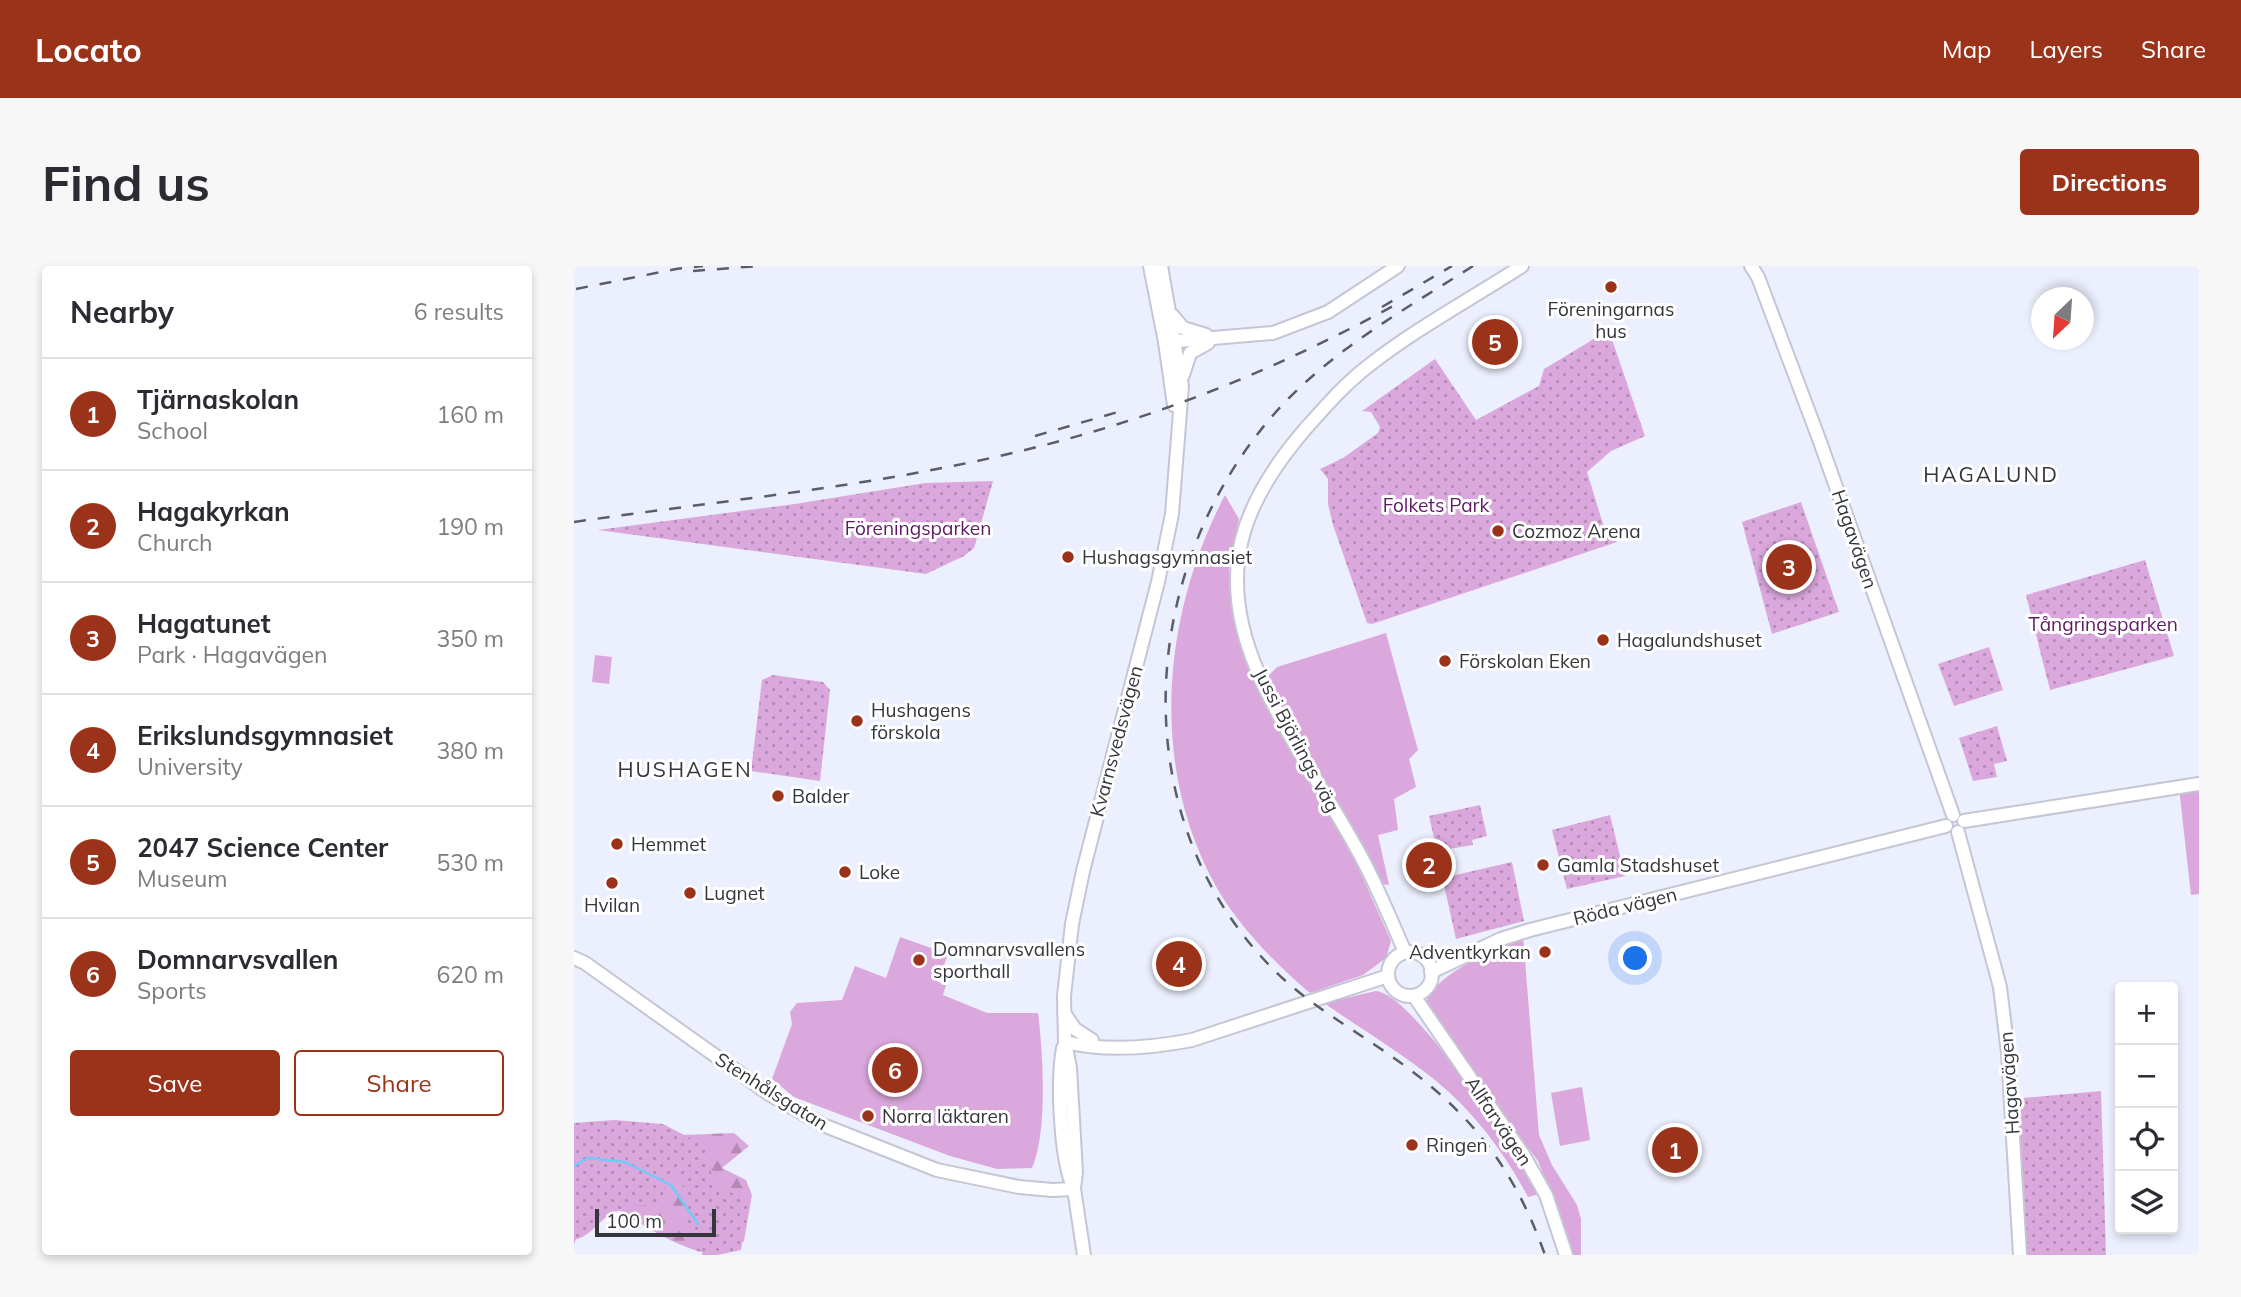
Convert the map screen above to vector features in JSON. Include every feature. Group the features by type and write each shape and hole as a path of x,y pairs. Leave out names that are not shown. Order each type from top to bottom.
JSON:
{"street":[{"path":"1150,266 1170,342"},
{"path":"1161,266 1169,308 1170,342"},
{"path":"1170,342 1273,333 1328,312 1398,266"},
{"name":"Jussi Björlings väg","path":"1405,952 1358,851 1257,670 1240,618 1236,589 1239,554 1249,516 1265,483 1291,446 1349,382 1383,355 1522,266"},
{"name":"Hagavägen","path":"1751,266 1758,277 1819,439 1955,823 2000,987 2008,1053 2020,1255"},
{"path":"1169,308 1176,322 1183,328 1220,338"},
{"path":"1182,386 1184,366 1191,353 1220,338"},
{"name":"Kvarnsvedsvägen","path":"1084,1255 1074,1189 1076,1172 1070,1068 1063,1013 1068,951 1083,871 1166,549 1174,495 1182,386 1170,342"},
{"name":"Kvarnsvedsvägen","path":"1170,342 1177,440"},
{"name":"Röda vägen","path":"1431,972 1501,939 1530,930 1955,823 2199,784"},
{"path":"1405,952 1417,953 1429,962 1431,972 1429,986 1414,996 1403,995 1394,990 1388,976 1389,967 1405,952"},
{"name":"Stenhålsgatan","path":"574,958 585,963 769,1094 823,1125 937,1170 1019,1187 1074,1189"},
{"path":"1065,1042 1164,1046 1192,1040 1388,976"},
{"name":"Allfarvägen","path":"1414,996 1524,1156 1546,1195 1566,1255"},
{"path":"1063,1013 1089,1044"},
{"name":"Kvarnsvedsvägen","path":"1065,1042 1060,1067 1064,1157 1067,1174 1074,1189"},
{"path":"1070,1068 1072,1060 1089,1044"}],"green space":[{"name":"Folkets Park","path":"1608,328 1645,436 1611,451 1587,472 1603,524 1617,542 1372,624 1367,623 1333,525 1328,504 1328,479 1320,469 1343,458 1378,433 1380,427 1371,412 1362,411 1435,359 1476,420 1539,386 1544,369"},
{"name":"Föreningsparken","path":"993,481 974,548 964,556 926,574 598,530 795,504 925,483"},
{"path":"1225,495 1239,519 1229,580 1236,628 1248,661 1358,867 1391,941 1386,958 1363,975 1310,993 1260,945 1227,905 1196,843 1181,794 1173,743 1172,692 1177,641 1187,590 1204,541"},
{"path":"1801,502 1839,612 1772,634 1742,522"},
{"name":"Tångringsparken","path":"2145,560 2174,656 2050,690 2026,595"},
{"path":"1386,633 1418,750 1409,759 1416,787 1394,799 1398,830 1378,835 1389,885 1380,884 1269,693 1269,675 1277,667"},
{"path":"1989,647 2003,690 1954,706 1938,664"},
{"path":"595,655 612,657 609,684 592,682"},
{"path":"773,675 823,682 830,690 820,781 751,771 762,680"},
{"path":"1997,726 2007,761 1994,764 1997,777 1973,781 1959,738"},
{"path":"2199,784 2199,894 2191,895 2179,788"},
{"path":"1480,805 1487,836 1472,840 1473,845 1437,851 1429,816"},
{"path":"1610,815 1625,876 1567,889 1552,830"},
{"path":"1512,862 1524,921 1456,939 1444,885 1448,884 1447,877"},
{"path":"1523,935 1539,1135 1552,1165 1577,1205 1581,1219 1581,1255 1568,1255 1562,1222 1538,1161 1483,1089 1427,1001 1432,991 1454,972"},
{"path":"900,937 948,954 938,982 946,985 943,995 987,1013 1038,1013 1043,1070 1042,1113 1037,1153 1032,1168 997,1169 950,1156 794,1097 772,1079 792,1024 790,1012 797,1003 842,1000 855,966 886,978"},
{"path":"1376,991 1393,999 1439,1047 1488,1114 1539,1194 1528,1197 1488,1134 1449,1092 1408,1060 1324,1003"},
{"path":"1582,1087 1590,1140 1560,1146 1551,1093"},
{"path":"2101,1091 2106,1255 2020,1255 2011,1099"},
{"path":"614,1120 663,1124 707,1147 712,1178 717,1188 750,1199 741,1250 702,1255 704,1233 686,1227 686,1191 671,1175 665,1179 664,1207 641,1205 626,1208 605,1218 587,1234 574,1240 574,1123"},
{"path":"574,1129 657,1136 734,1133 749,1146 722,1168 746,1180 752,1195 744,1241 719,1254 691,1249 660,1235 605,1201 583,1224 574,1244"}],"waterway":[{"path":"574,1166 588,1158 625,1162 671,1185 698,1224"}],"railway":[{"path":"576,289 703,266"},
{"path":"693,271 758,266"},
{"path":"1382,307 1452,266"},
{"path":"1473,266 1369,333 1319,370 1275,413 1229,475 1196,544 1174,616 1166,691 1171,766 1190,838 1223,906 1283,979 1322,1010 1408,1068 1459,1112 1480,1136 1516,1190 1545,1255"},
{"path":"574,522 859,483 973,462 1076,437 1216,390 1305,351 1393,306"},
{"path":"1035,436 1118,412"}],"place":[{"name":"Föreningarnas hus","path":"1611,287"},
{"name":"2047 Science Center","path":"1495,342"},
{"name":"Cozmoz Arena","path":"1498,531"},
{"name":"Hushagsgymnasiet","path":"1068,557"},
{"name":"Hagatunet","path":"1789,567"},
{"name":"Hagalundshuset","path":"1603,640"},
{"name":"Förskolan Eken","path":"1445,661"},
{"name":"Hushagens förskola","path":"857,721"},
{"name":"Balder","path":"778,796"},
{"name":"Hemmet","path":"617,844"},
{"name":"Hagakyrkan","path":"1429,865"},
{"name":"Gamla Stadshuset","path":"1543,865"},
{"name":"Loke","path":"845,872"},
{"name":"Hvilan","path":"612,883"},
{"name":"Lugnet","path":"690,893"},
{"name":"Adventkyrkan","path":"1545,952"},
{"name":"Domnarvsvallens sporthall","path":"919,960"},
{"name":"Erikslundsgymnasiet","path":"1179,964"},
{"name":"Domnarvsvallen","path":"895,1070"},
{"name":"Norra läktaren","path":"868,1116"},
{"name":"Ringen","path":"1412,1145"},
{"name":"Tjärnaskolan","path":"1675,1150"}],"district":[{"name":"HAGALUND","path":"1991,474"},
{"name":"HUSHAGEN","path":"685,769"}]}
